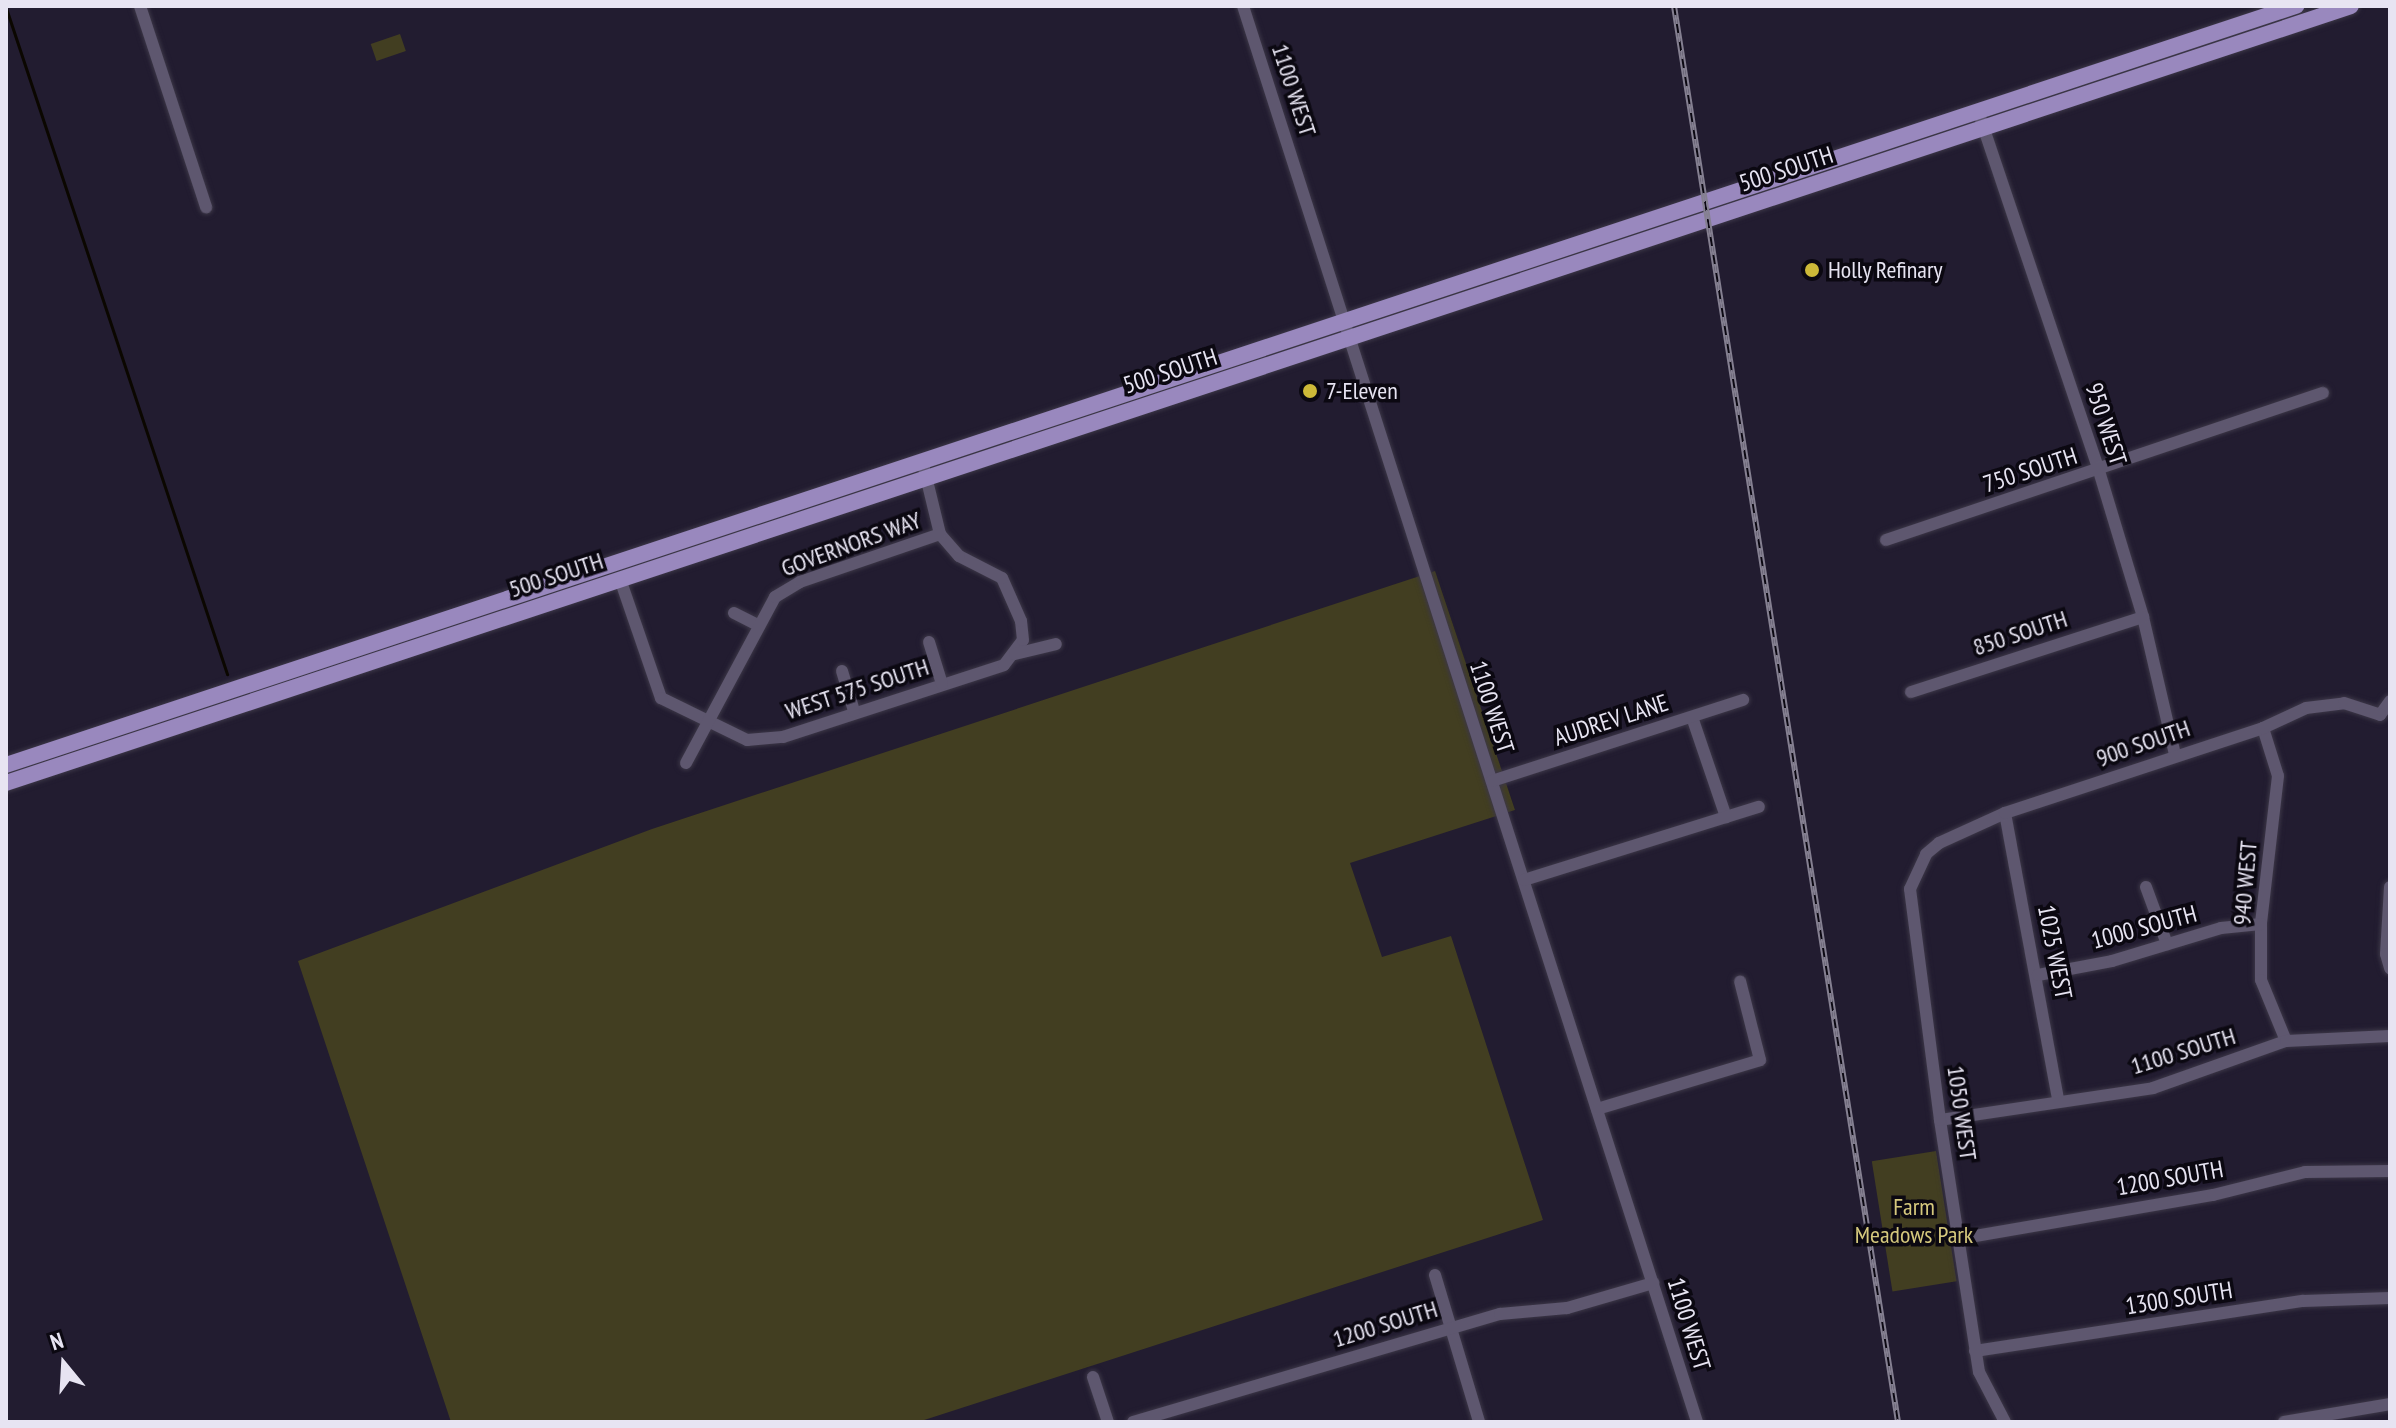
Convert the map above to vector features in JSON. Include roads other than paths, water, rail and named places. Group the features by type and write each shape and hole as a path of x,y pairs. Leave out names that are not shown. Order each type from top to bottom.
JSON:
{"main road":[{"name":"500 SOUTH","path":"6,765 924,468 1350,336 1982,120 2296,6"},
{"name":"500 SOUTH","path":"6,783 620,579 1345,319 2351,6"}],"street":[{"path":"140,6 206,207"},
{"name":"1100 WEST","path":"1243,6 1697,1422"},
{"name":"950 WEST","path":"1982,120 2099,471 2143,617 2175,755"},
{"name":"750 SOUTH","path":"1886,540 2099,471 2323,393"},
{"path":"924,468 940,534 959,556 1002,578 1021,621 1023,640 1015,654"},
{"name":"GOVERNORS WAY","path":"686,763 775,597 786,589 940,534"},
{"name":"WEST 575 SOUTH","path":"620,579 661,698 747,740 763,741 1004,665 1015,654 1056,644"},
{"path":"734,613 759,626"},
{"name":"850 SOUTH","path":"1911,692 2143,617"},
{"path":"929,642 942,684"},
{"path":"842,671 854,711"},
{"name":"AUDREV LANE","path":"1492,781 1743,700"},
{"path":"2390,701 2380,715 2390,728"},
{"name":"900 SOUTH","path":"1926,854 1939,843 2005,813 2263,728 2306,708 2344,703 2380,715"},
{"path":"1692,717 1726,817"},
{"name":"940 WEST","path":"2263,728 2278,776 2261,924 2261,980 2286,1041"},
{"path":"1524,880 1759,807"},
{"name":"1025 WEST","path":"2005,813 2038,975 2058,1100"},
{"name":"1050 WEST","path":"1926,854 1910,889 1940,1120 1975,1351 1986,1393 2005,1422"},
{"path":"2146,887 2167,944"},
{"path":"2390,887 2390,968"},
{"name":"1000 SOUTH","path":"2038,975 2261,924"},
{"path":"1597,1109 1760,1060 1740,981"},
{"name":"1100 SOUTH","path":"1940,1120 2153,1088 2286,1041 2390,1036"},
{"name":"1200 SOUTH","path":"1958,1239 2213,1195 2305,1172 2390,1171"},
{"path":"1435,1275 1479,1422"},
{"name":"1200 SOUTH","path":"1133,1422 1451,1327 1500,1314 1567,1308 1653,1283"},
{"name":"1300 SOUTH","path":"1975,1351 2303,1301 2390,1298"},
{"path":"1093,1377 1108,1422"},
{"path":"2284,1422 2390,1404"}],"waterway":[{"path":"6,8 227,674"}],"railway":[{"path":"1674,6 1898,1422"}],"place":[{"name":"Holly Refinary","path":"1812,270"},
{"name":"7-Eleven","path":"1310,391"}],"park label":[{"name":"Farm Meadows Park","path":"1914,1221"}]}
